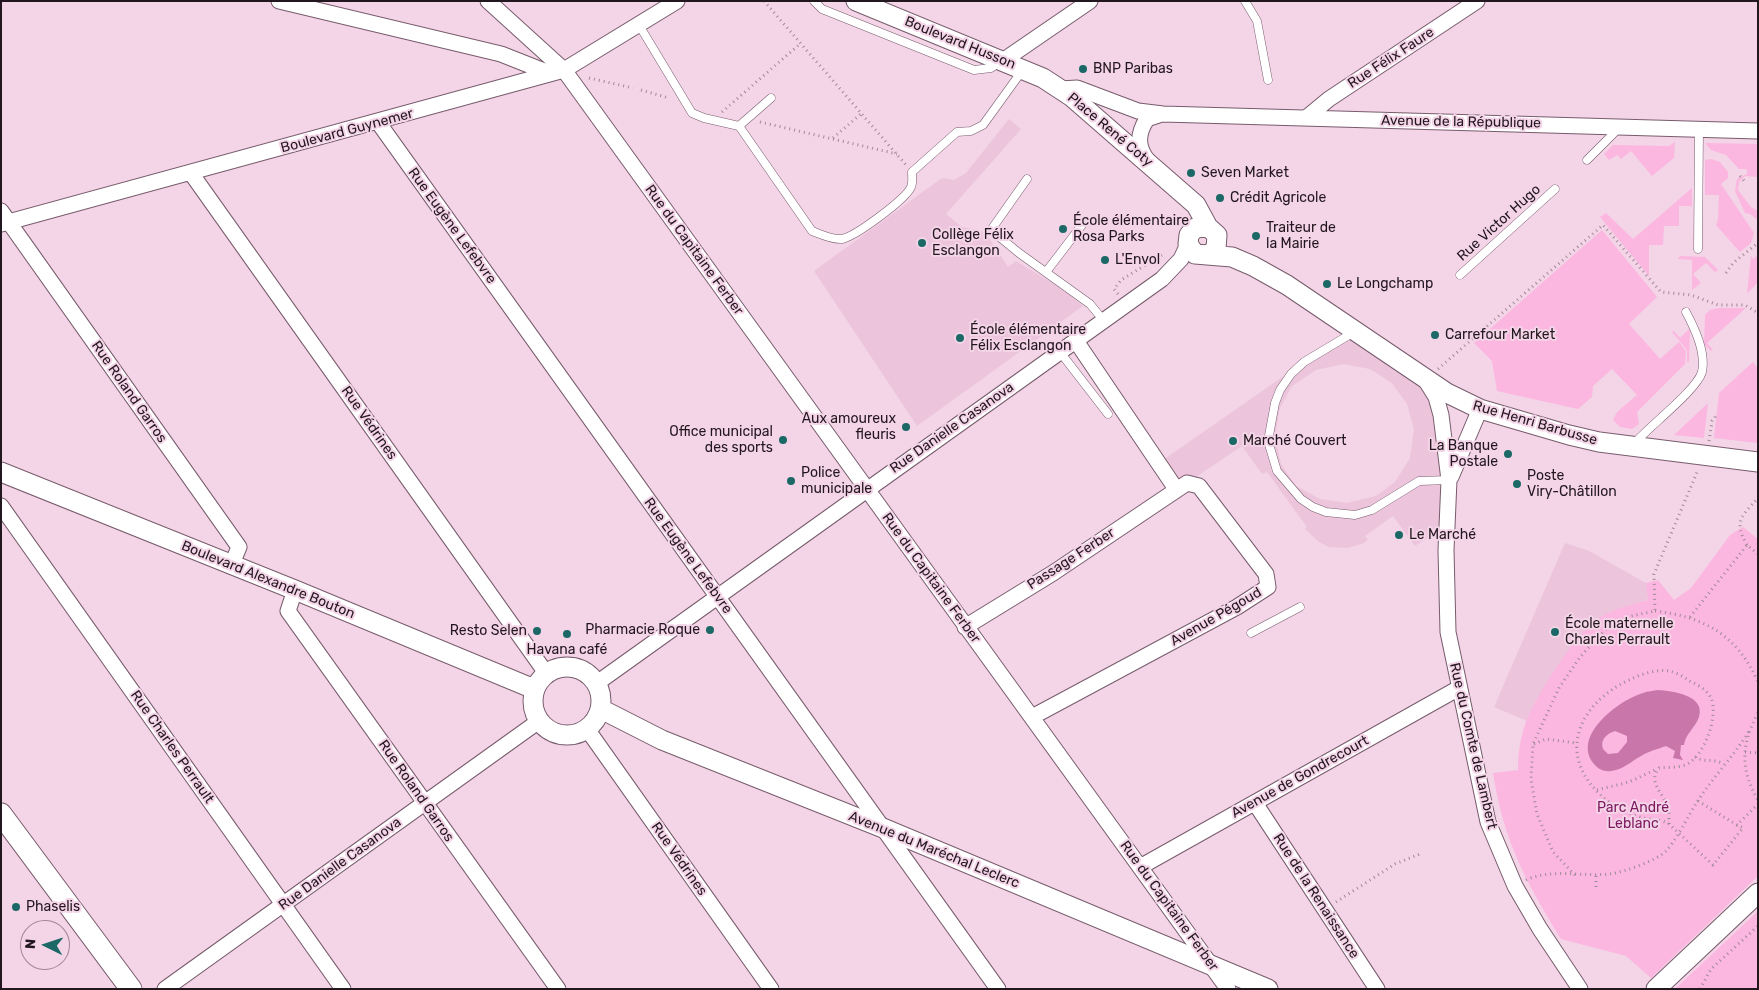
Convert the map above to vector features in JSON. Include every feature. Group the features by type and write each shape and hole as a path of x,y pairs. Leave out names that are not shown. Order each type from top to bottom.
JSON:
{"main road":[{"path":"1,814 56,890 132,989"},
{"path":"56,890 92,953 116,989"}],"street":[{"path":"279,1 501,54 544,71 564,70"},
{"name":"Rue du Capitaine Ferber","path":"488,1 564,70 867,488 964,627 1032,717 1228,989"},
{"name":"Boulevard Guynemer","path":"4,219 191,173 564,70 639,26 677,1"},
{"name":"Boulevard Husson","path":"856,1 1024,68 1061,89"},
{"path":"1004,60 1090,1"},
{"name":"Rue Félix Faure","path":"1306,118 1329,99 1478,1"},
{"name":"Place René Coty","path":"1061,89 1077,88 1138,111 1163,114"},
{"name":"Place René Coty","path":"1061,89 1171,183"},
{"path":"1150,164 1142,153 1139,135 1147,119 1163,114"},
{"name":"Avenue de la République","path":"1163,114 1758,131"},
{"name":"Rue Eugène Lefebvre","path":"378,122 998,989"},
{"name":"Rue Védrines","path":"191,173 546,673"},
{"path":"1171,183 1196,205 1213,233 1216,248 1197,248"},
{"path":"1171,183 1182,204 1197,248"},
{"name":"Rue Roland Garros","path":"4,219 239,547 232,564"},
{"path":"1197,248 1195,228 1213,233"},
{"name":"Rue Henri Barbusse","path":"1213,233 1244,250 1287,285 1425,380 1446,393 1480,409 1570,435 1632,447 1758,462"},
{"name":"Rue Danielle Casanova","path":"597,683 867,488 1162,279 1181,259 1197,248"},
{"name":"Rue Henri Barbusse","path":"1197,248 1242,260 1287,285"},
{"path":"1076,341 1176,489"},
{"name":"Rue du Comte de Lambert","path":"1425,380 1436,397 1441,415 1449,480 1446,594 1448,632 1488,822 1515,886 1540,930 1580,989"},
{"name":"Rue du Comte de Lambert","path":"1449,480 1480,409"},
{"name":"Boulevard Alexandre Bouton","path":"1,472 296,590 534,689"},
{"name":"Avenue Pégoud","path":"1032,717 1237,607 1268,587 1266,574 1199,486 1187,483 1176,489"},
{"name":"Passage Ferber","path":"964,627 1053,573 1176,489"},
{"name":"Rue Charles Perrault","path":"1,506 343,989"},
{"name":"Rue Roland Garros","path":"296,590 288,611 558,989"},
{"path":"574,667 583,670 597,683 600,692 601,709 596,720 587,729 578,734 566,736 546,729 538,721 532,706 534,689 546,673 555,668 574,667"},
{"name":"Avenue de Gondrecourt","path":"1140,867 1459,688"},
{"name":"Avenue du Maréchal Leclerc","path":"601,709 662,740 883,828 1268,989"},
{"name":"Rue Danielle Casanova","path":"165,989 538,721"},
{"name":"Rue Védrines","path":"587,729 771,989"},
{"name":"Rue de la Renaissance","path":"1254,802 1377,989"},
{"path":"1656,989 1758,893"}],"lane":[{"path":"814,1 822,9 974,70 991,68 1004,60"},
{"path":"1245,1 1257,21 1268,80"},
{"path":"639,26 692,112 704,118 739,126 812,231 828,237 842,239 859,230 905,196 912,186 912,172 957,132 971,131 983,125 1024,68"},
{"path":"739,126 771,98"},
{"path":"1587,160 1621,127"},
{"path":"1698,249 1700,129"},
{"path":"1028,179 991,230 1019,254 1090,304 1104,321"},
{"name":"Rue Victor Hugo","path":"1460,275 1555,189"},
{"path":"1046,272 1082,225"},
{"path":"1632,447 1646,430 1694,386 1700,376 1702,364 1697,333 1686,312"},
{"path":"1354,332 1304,362 1291,374 1280,390 1275,403 1268,441 1278,471 1300,499 1313,507 1326,512 1355,514 1372,510 1419,481 1449,480"},
{"path":"1060,352 1108,414"},
{"path":"1251,633 1300,607"}],"path":[{"path":"764,1 912,172"},
{"path":"721,112 801,43"},
{"path":"564,70 597,81 633,88"},
{"path":"641,90 685,103"},
{"path":"712,110 897,154"},
{"path":"833,139 862,113"},
{"path":"1740,176 1746,183"},
{"path":"1425,380 1603,225 1661,292 1690,295 1718,305 1745,305 1758,313"},
{"path":"1726,272 1733,263 1758,243"},
{"path":"1655,611 1654,574 1704,456 1716,412"},
{"path":"1758,498 1740,518 1739,532 1747,545 1758,554"},
{"path":"1690,617 1747,545"},
{"path":"1575,875 1553,852 1537,814 1530,779 1533,744 1559,688 1580,657 1608,627 1631,616 1655,611 1690,617 1726,637 1741,650 1758,682"},
{"path":"1597,790 1629,782 1658,768 1684,765 1695,757 1711,729 1711,698 1701,687 1669,671 1639,675 1604,694 1582,722 1575,750 1578,763 1597,790 1618,808 1642,818 1663,820 1713,865 1743,828 1698,801"},
{"path":"1515,886 1530,878 1548,874 1596,876 1626,871 1666,851 1724,764 1735,753 1758,713"},
{"path":"1737,825 1758,802 1744,767 1744,752 1749,731"},
{"path":"1533,744 1546,739 1576,743"},
{"path":"1744,752 1758,753"},
{"path":"1695,757 1704,762 1715,760 1724,764"},
{"path":"1658,768 1654,773 1654,779 1668,808 1669,824"},
{"path":"1325,909 1395,864 1420,854"},
{"path":"1596,876 1596,887"},
{"path":"1700,989 1711,969 1758,926"}],"shaded area":[{"path":"1009,119 1021,129 946,214 962,227 985,232 1008,267 1016,261 1064,290 1083,306 917,426 814,271 942,178 954,180 966,173"},
{"name":"Marché Couvert","path":"1354,332 1436,397 1446,526 1415,546 1393,516 1365,536 1368,540 1362,544 1347,548 1329,547 1319,542 1305,529 1307,527 1267,472 1262,474 1242,446 1181,487 1163,460 1304,362","holes":["1343,364 1370,369 1392,383 1407,404 1414,429 1410,458 1395,482 1376,496 1347,503 1320,499 1296,486 1281,464 1275,436 1280,408 1292,386 1316,370"]},
{"name":"École maternelle Charles Perrault","path":"1565,543 1589,551 1646,583 1649,599 1604,615 1561,661 1527,721 1494,707"},
{"path":"1658,690 1679,693 1693,699 1698,704 1700,710 1698,721 1686,737 1684,745 1681,745 1680,755 1683,760 1673,758 1675,751 1666,746 1647,753 1615,770 1606,771 1597,767 1589,753 1589,742 1593,731 1611,711 1622,703 1645,692","holes":["1615,731 1627,736 1627,742 1618,753 1608,754 1603,749 1603,740 1609,734"]}],"green space":[{"path":"1675,142 1674,158 1652,176 1631,151 1621,159 1617,155 1609,160 1604,154 1613,145 1669,146"},
{"path":"1705,143 1758,144 1758,177 1745,176 1739,182 1738,190 1751,207 1758,211 1758,220 1745,213 1735,191 1737,179 1747,174 1747,169 1739,169 1726,155 1711,150"},
{"path":"1711,159 1720,162 1728,172 1728,178 1721,184 1754,233 1751,243 1740,252 1716,225 1719,195 1705,195 1705,160"},
{"path":"1692,188 1692,206 1679,206 1679,226 1664,226 1663,245 1649,245 1649,276 1600,217 1606,213 1633,239"},
{"path":"1602,230 1657,297 1629,324 1660,359 1679,342 1686,351 1685,364 1637,412 1639,424 1632,429 1620,427 1613,420 1617,412 1637,395 1612,369 1593,386 1592,397 1578,409 1497,391 1492,361 1474,343"},
{"path":"1758,255 1758,282 1747,294 1751,256 1753,259"},
{"path":"1680,256 1705,257 1718,270 1715,272 1706,263 1693,274 1701,283 1692,290 1692,260 1678,259"},
{"path":"1746,308 1707,343 1713,350 1711,351 1704,344 1705,315 1710,310"},
{"path":"1690,328 1689,361 1687,363 1687,350 1672,332 1674,331 1680,338"},
{"path":"1753,362 1758,369 1758,443 1714,438 1719,393"},
{"path":"1708,403 1704,438 1674,435"},
{"name":"Parc André Leblanc","path":"1743,527 1758,539 1758,876 1651,978 1626,956 1561,939 1518,860 1503,820 1493,773 1518,770 1521,740 1526,722 1539,695 1559,663 1593,622 1614,610 1648,600 1646,583 1658,580 1674,600 1691,588 1730,535"},
{"path":"1758,911 1758,989 1675,989"}],"place":[{"name":"BNP Paribas","path":"1083,69"},
{"name":"Seven Market","path":"1191,173"},
{"name":"Crédit Agricole","path":"1220,198"},
{"name":"École élémentaire Rosa Parks","path":"1063,229"},
{"name":"Traiteur de la Mairie","path":"1256,236"},
{"name":"Collège Félix Esclangon","path":"922,243"},
{"name":"L'Envol","path":"1105,260"},
{"name":"Le Longchamp","path":"1327,284"},
{"name":"Carrefour Market","path":"1435,335"},
{"name":"École élémentaire Félix Esclangon","path":"960,338"},
{"name":"Aux amoureux fleuris","path":"906,427"},
{"name":"Office municipal des sports","path":"783,440"},
{"name":"Marché Couvert","path":"1233,441"},
{"name":"La Banque Postale","path":"1508,454"},
{"name":"Police municipale","path":"791,481"},
{"name":"Poste Viry-Châtillon","path":"1517,484"},
{"name":"Le Marché","path":"1399,535"},
{"name":"Pharmacie Roque","path":"710,630"},
{"name":"Resto Selen","path":"537,631"},
{"name":"École maternelle Charles Perrault","path":"1555,632"},
{"name":"Havana café","path":"567,634"},
{"name":"Phaselis","path":"16,907"}]}
